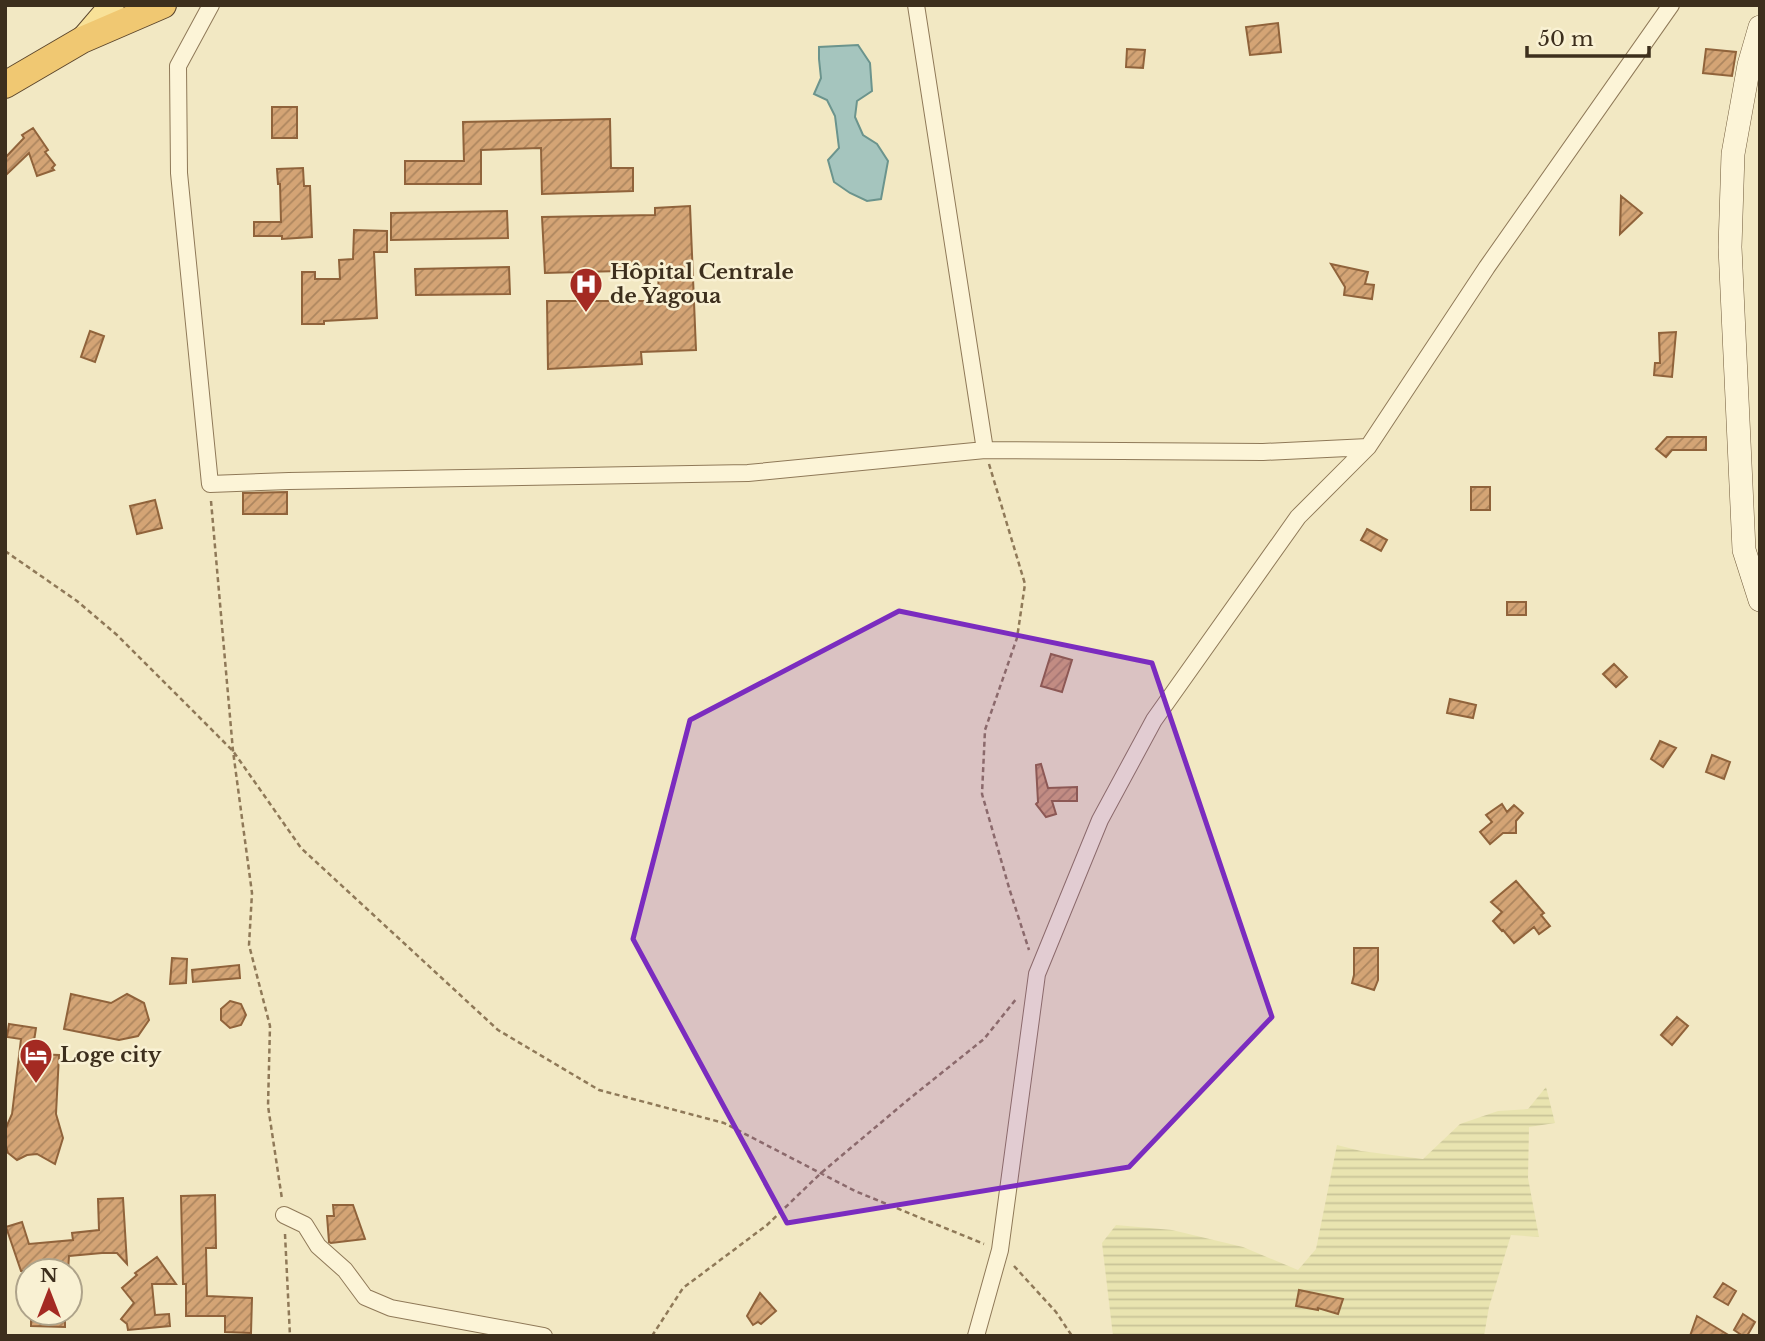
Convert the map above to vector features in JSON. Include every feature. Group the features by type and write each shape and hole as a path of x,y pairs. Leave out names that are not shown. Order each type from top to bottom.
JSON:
{"highway":[{"path":"5,85 82,40 163,5"}],"main road":[{"path":"82,40 113,5"},
{"path":"1760,27 1749,65 1733,154 1730,247 1744,550 1760,600"}],"street":[{"path":"211,5 178,66 179,173 210,484 748,474 985,450 1263,452 1368,447"},
{"path":"916,5 985,450"},
{"path":"976,1336 1000,1250 1037,974 1100,820 1154,720 1298,517 1368,447 1487,267 1671,5"},
{"path":"284,1215 305,1225 318,1246 345,1270 365,1297 391,1308 544,1336"}],"path":[{"path":"652,1336 683,1288 766,1225 821,1173 984,1039 1037,974 982,794 985,730 1017,638 1025,584 985,450"},
{"path":"210,484 233,751 252,892 249,945 270,1026 268,1106 284,1215 290,1336"},
{"path":"5,551 77,601 117,635 233,751 301,848 498,1030 599,1090 724,1123 855,1191 1000,1250 1056,1312 1072,1336"}],"highlighted area":[{"path":"899,611 1152,663 1272,1017 1129,1167 787,1223 633,939 690,720"}],"shaded area":[{"path":"1546,1087 1555,1123 1529,1127 1528,1178 1539,1237 1511,1235 1489,1307 1484,1336 1113,1336 1102,1243 1116,1225 1172,1230 1243,1247 1298,1270 1316,1249 1337,1145 1423,1159 1460,1124 1498,1111 1528,1109"}],"water":[{"path":"858,45 870,63 872,91 857,101 855,117 863,135 877,144 888,161 881,199 867,201 834,182 828,160 839,148 835,116 827,100 814,94 821,78 819,47"}],"building":[{"path":"1278,23 1281,52 1250,55 1246,27"},
{"path":"1127,49 1145,50 1143,68 1126,67"},
{"path":"1706,49 1736,52 1732,76 1703,73"},
{"path":"272,107 297,107 297,138 272,138"},
{"path":"610,119 611,168 633,168 633,191 542,194 541,148 481,150 481,184 405,184 405,161 464,161 463,122"},
{"path":"33,128 48,150 45,152 55,165 52,168 54,170 37,176 29,153 5,176 5,158 24,138 22,135"},
{"path":"303,168 304,186 310,186 312,237 282,239 282,236 254,236 254,222 281,222 277,169"},
{"path":"1621,196 1642,213 1620,234"},
{"path":"690,206 696,350 641,352 642,364 548,369 547,301 659,301 658,270 545,273 542,217 655,215 655,208"},
{"path":"507,211 508,238 391,240 391,213"},
{"path":"354,230 387,231 387,252 374,252 377,318 302,324 302,272 315,272 315,279 340,279 339,260 353,259"},
{"path":"1331,264 1368,272 1365,284 1374,285 1372,299 1344,295 1345,287"},
{"path":"509,267 510,294 416,295 415,269"},
{"path":"90,331 104,336 95,362 81,357"},
{"path":"1676,332 1672,377 1654,375 1655,363 1660,363 1659,333"},
{"path":"1667,437 1706,437 1706,450 1672,450 1666,457 1656,449"},
{"path":"1471,487 1490,487 1490,510 1471,510"},
{"path":"287,492 287,514 243,514 243,493"},
{"path":"155,500 162,528 137,534 130,506"},
{"path":"1367,529 1387,540 1381,551 1361,540"},
{"path":"1507,602 1526,602 1526,615 1507,615"},
{"path":"1051,654 1072,660 1062,692 1041,686"},
{"path":"1614,664 1627,677 1616,687 1603,674"},
{"path":"1450,699 1476,705 1473,718 1447,713"},
{"path":"1660,741 1676,748 1663,767 1651,759"},
{"path":"1712,755 1730,762 1724,779 1706,772"},
{"path":"1041,764 1048,788 1077,787 1077,801 1052,801 1056,814 1046,817 1036,804 1036,765"},
{"path":"1502,804 1507,812 1514,805 1523,813 1516,821 1516,833 1503,833 1490,844 1480,832 1492,822 1486,815"},
{"path":"1516,881 1544,913 1541,915 1550,926 1539,934 1534,927 1514,943 1493,921 1502,912 1491,902"},
{"path":"1354,948 1378,948 1378,980 1374,990 1352,983"},
{"path":"172,958 187,959 186,983 170,984"},
{"path":"239,965 240,978 193,982 192,970"},
{"path":"71,994 111,1003 127,994 144,1003 149,1020 138,1036 119,1040 64,1029"},
{"path":"230,1001 241,1004 246,1015 241,1025 230,1028 221,1020 221,1009"},
{"path":"1677,1017 1688,1026 1672,1045 1661,1035"},
{"name":"Loge city","path":"9,1024 36,1028 32,1054 59,1055 56,1114 63,1138 55,1164 37,1154 17,1160 8,1153 5,1130 12,1114 21,1039 7,1037"},
{"path":"215,1195 216,1248 206,1248 207,1296 252,1298 251,1333 225,1332 225,1316 186,1316 181,1196"},
{"path":"123,1198 127,1264 117,1253 16,1257 6,1227 22,1222 29,1244 73,1240 72,1233 99,1230 98,1199"},
{"path":"333,1205 353,1205 365,1239 329,1242 327,1216 334,1216"},
{"path":"157,1257 176,1284 152,1284 155,1315 169,1314 170,1326 128,1330 127,1324 121,1319 134,1303 122,1288 137,1275 135,1273"},
{"path":"1723,1283 1736,1291 1728,1305 1714,1297"},
{"path":"1299,1290 1343,1299 1338,1314 1318,1308 1296,1306"},
{"path":"760,1293 776,1311 761,1324 758,1322 753,1325 747,1316"},
{"path":"1743,1314 1755,1322 1747,1336 1734,1330"},
{"path":"1697,1316 1730,1336 1690,1336"}],"place":[{"name":"Hôpital Centrale de Yagoua","path":"586,314"},
{"name":"Loge city","path":"36,1085"}]}
